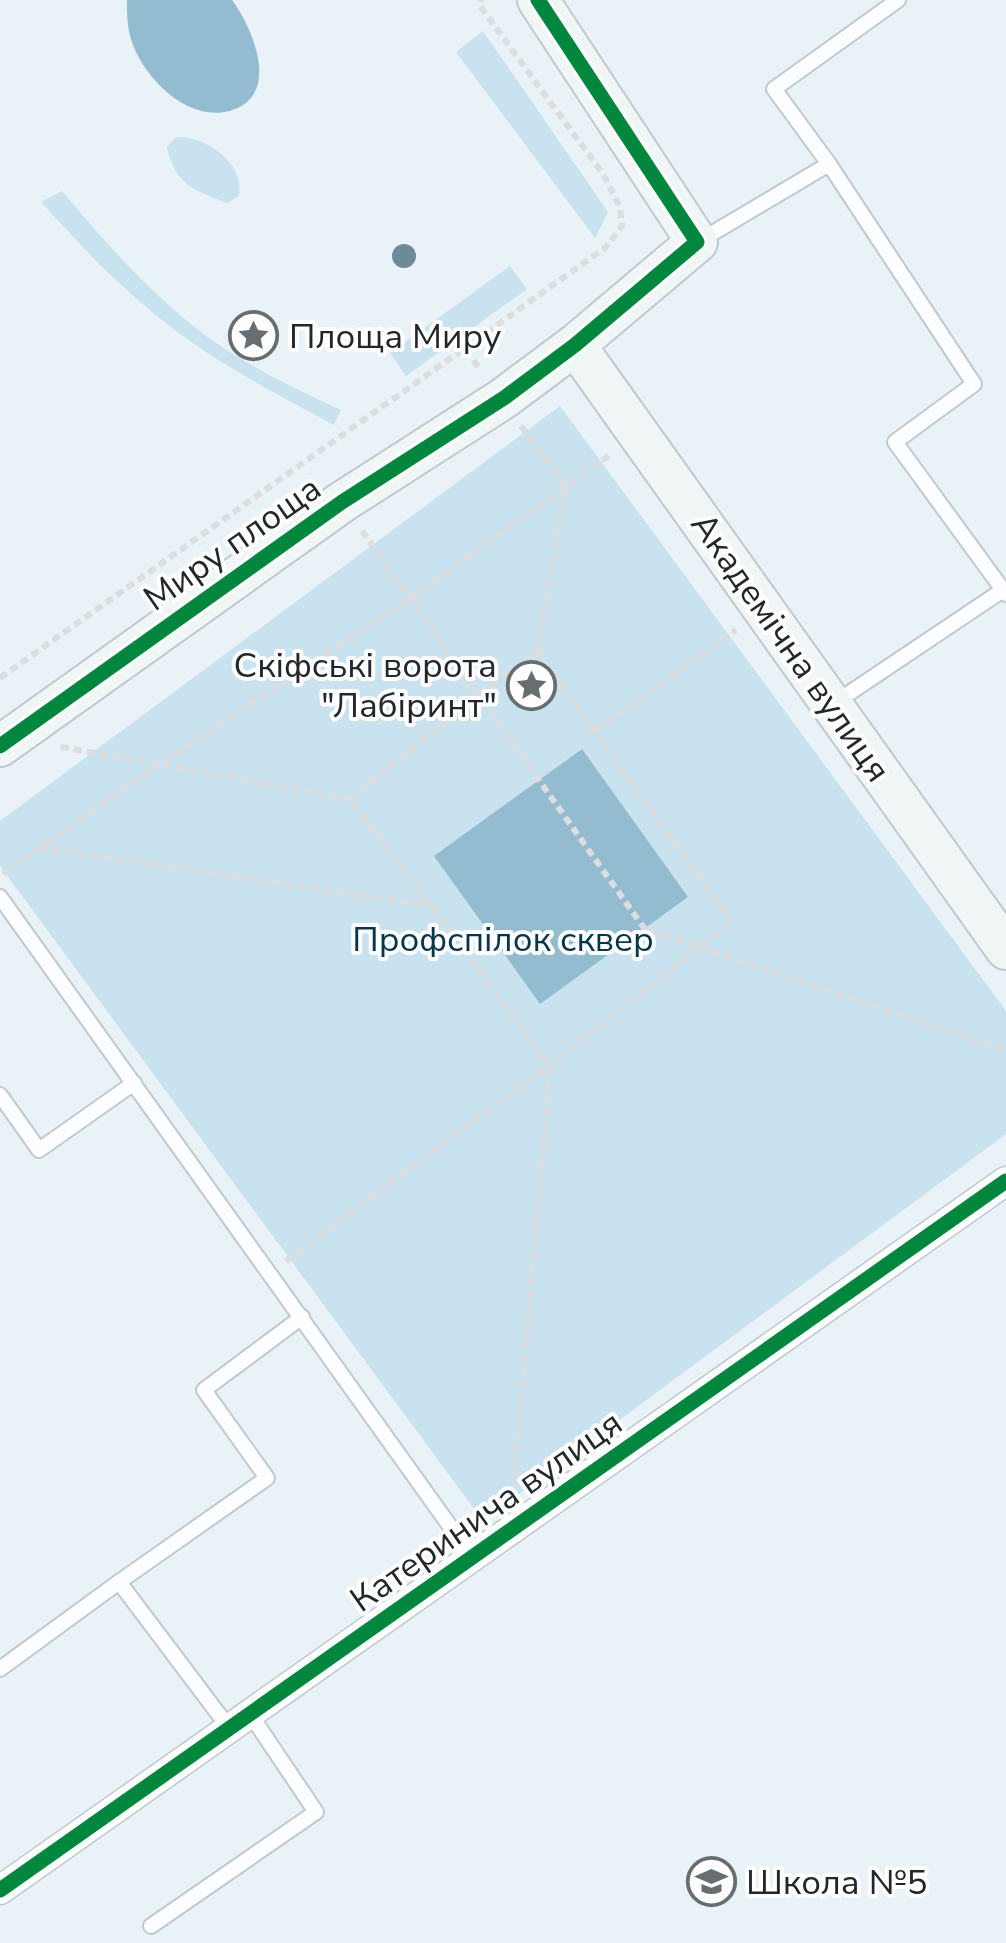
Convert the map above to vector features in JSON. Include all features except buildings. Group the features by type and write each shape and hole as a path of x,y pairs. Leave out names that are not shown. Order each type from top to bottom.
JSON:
{"street":[{"path":"538,0 698,242"},
{"name":"Миру площа","path":"6,742 342,502 504,398 575,345 698,242"},
{"name":"Академічна вулиця","path":"575,345 1006,949"},
{"name":"Катеринича вулиця","path":"0,1890 1006,1180"}],"lane":[{"path":"832,705 1004,592 895,442 974,384 829,164 774,89 898,0"},
{"path":"698,242 829,164"},
{"path":"0,896 472,1557"},
{"path":"0,1095 39,1150 134,1083"},
{"path":"0,1669 266,1478 204,1390 302,1317"},
{"path":"119,1582 316,1812 151,1926"}],"path":[{"path":"465,348 606,247 622,226 620,207 604,174 480,6 481,0"},
{"path":"0,876 159,764 410,599 639,434"},
{"path":"350,798 538,652 566,487"},
{"path":"342,502 644,928 1006,1051"},
{"path":"594,731 764,610"},
{"path":"270,1272 550,1064 732,922 538,652"},
{"path":"6,742 350,798 550,1064 509,1531"},
{"path":"39,848 431,906"}],"green space":[{"path":"483,31 608,212 595,238 456,52"},
{"path":"176,137 200,141 221,154 236,173 239,196 227,203 196,190 181,178 167,147"},
{"path":"62,191 174,310 245,361 341,410 334,425 213,356 139,301 41,202"},
{"path":"510,266 527,289 406,376 390,353"},
{"name":"Профспілок сквер","path":"560,406 1006,1011 1006,1134 483,1521 0,866 0,821"}],"shaded area":[{"path":"127,0 232,0 257,53 258,83 253,95 243,105 225,112 208,112 174,98 137,55 129,29"},
{"path":"582,749 688,897 540,1004 434,856"}],"cycle path":[{"path":"0,746 342,502 504,398 575,345 697,242 538,0"},
{"path":"0,1890 1006,1181"}],"place":[{"name":"Площа Миру","path":"254,336"},
{"name":"Скіфські ворота \"Лабіринт\"","path":"532,685"},
{"name":"Школа №5","path":"711,1882"}]}
